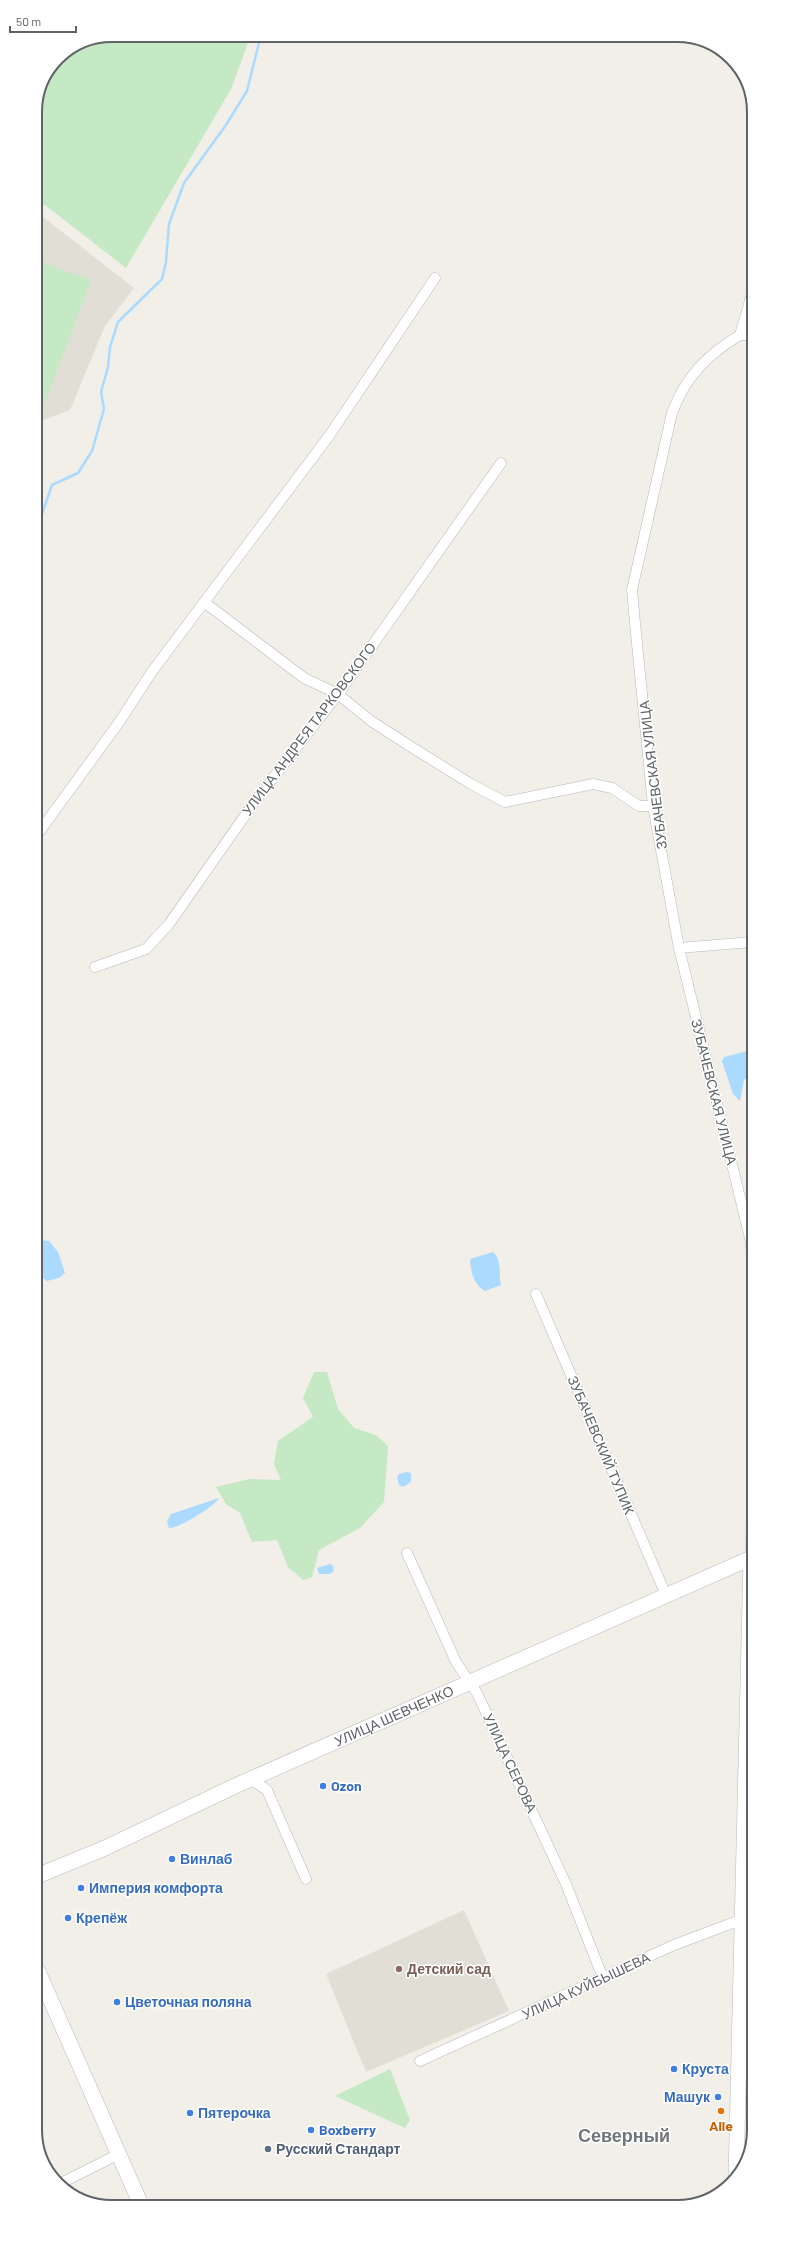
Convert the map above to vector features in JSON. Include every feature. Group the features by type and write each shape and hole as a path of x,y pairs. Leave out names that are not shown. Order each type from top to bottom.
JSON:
{"street":[{"path":"42,828 120,721 151,673 329,436 435,278"},
{"path":"747,311 740,334 747,335"},
{"name":"ЗУБАЧЕВСКАЯ УЛИЦА","path":"740,334 718,348 694,370 677,399 672,413 638,557 632,590 653,806 679,948 747,1221"},
{"name":"УЛИЦА АНДРЕЯ ТАРКОВСКОГО","path":"95,967 146,949 169,924 253,804 338,694 501,463"},
{"path":"204,602 304,678 338,694 371,721 471,784 505,802 592,784 612,788 639,806 653,806"},
{"path":"679,948 747,942"},
{"name":"ЗУБАЧЕВСКИЙ ТУПИК","path":"536,1294 666,1595"},
{"name":"УЛИЦА СЕРОВА","path":"407,1553 456,1662 477,1692 566,1884 603,1978"},
{"name":"УЛИЦА ШЕВЧЕНКО","path":"42,1874 105,1848 470,1682 747,1560"},
{"path":"252,1780 267,1790 306,1879"},
{"name":"УЛИЦА КУЙБЫШЕВА","path":"420,2061 674,1945 747,1917"},
{"path":"737,2167 747,1939"},
{"path":"42,1978 139,2200"},
{"path":"64,2181 119,2154"}],"shaded area":[{"path":"42,216 134,288 105,326 70,410 42,421"},
{"path":"464,1910 509,2011 366,2072 326,1974"}],"green space":[{"path":"108,42 248,42 231,89 126,268 45,205 42,206 43,99 49,81 54,73 59,66 73,54 94,44"},
{"path":"42,262 91,280 42,411"},
{"path":"314,1372 327,1372 338,1409 354,1428 376,1435 388,1446 384,1502 360,1528 319,1550 312,1577 303,1580 288,1567 277,1540 252,1542 240,1513 226,1504 216,1487 250,1479 281,1480 274,1464 278,1441 313,1417 303,1398"},
{"path":"390,2069 410,2120 405,2128 335,2096"}],"water":[{"path":"747,1051 747,1077 744,1080 740,1101 733,1094 722,1061 724,1057"},
{"path":"42,1240 49,1241 58,1252 65,1273 59,1278 47,1281 43,1278"},
{"path":"493,1252 499,1263 501,1285 485,1291 478,1285 473,1277 470,1259"},
{"path":"407,1472 411,1473 411,1482 403,1487 399,1485 397,1477 399,1474"},
{"path":"219,1498 211,1506 196,1516 180,1525 169,1528 167,1521 171,1514"},
{"path":"330,1564 333,1566 334,1571 330,1574 319,1574 317,1568"}],"waterway":[{"path":"42,514 52,485 78,473 92,451 104,409 101,392 108,367 110,347 118,322 162,279 166,262 169,224 184,183 226,125 247,91 259,42"}],"place":[{"name":"Ozon","path":"323,1786"},
{"name":"Винлаб","path":"172,1859"},
{"name":"Империя комфорта","path":"81,1888"},
{"name":"Крепёж","path":"68,1918"},
{"name":"Детский сад","path":"399,1969"},
{"name":"Цветочная поляна","path":"117,2002"},
{"name":"Круста","path":"674,2069"},
{"name":"Машук","path":"718,2097"},
{"name":"Alle","path":"721,2111"},
{"name":"Пятерочка","path":"190,2113"},
{"name":"Boxberry","path":"311,2130"},
{"name":"Русский Стандарт","path":"268,2149"}],"district":[{"name":"Северный","path":"624,2136"}]}
